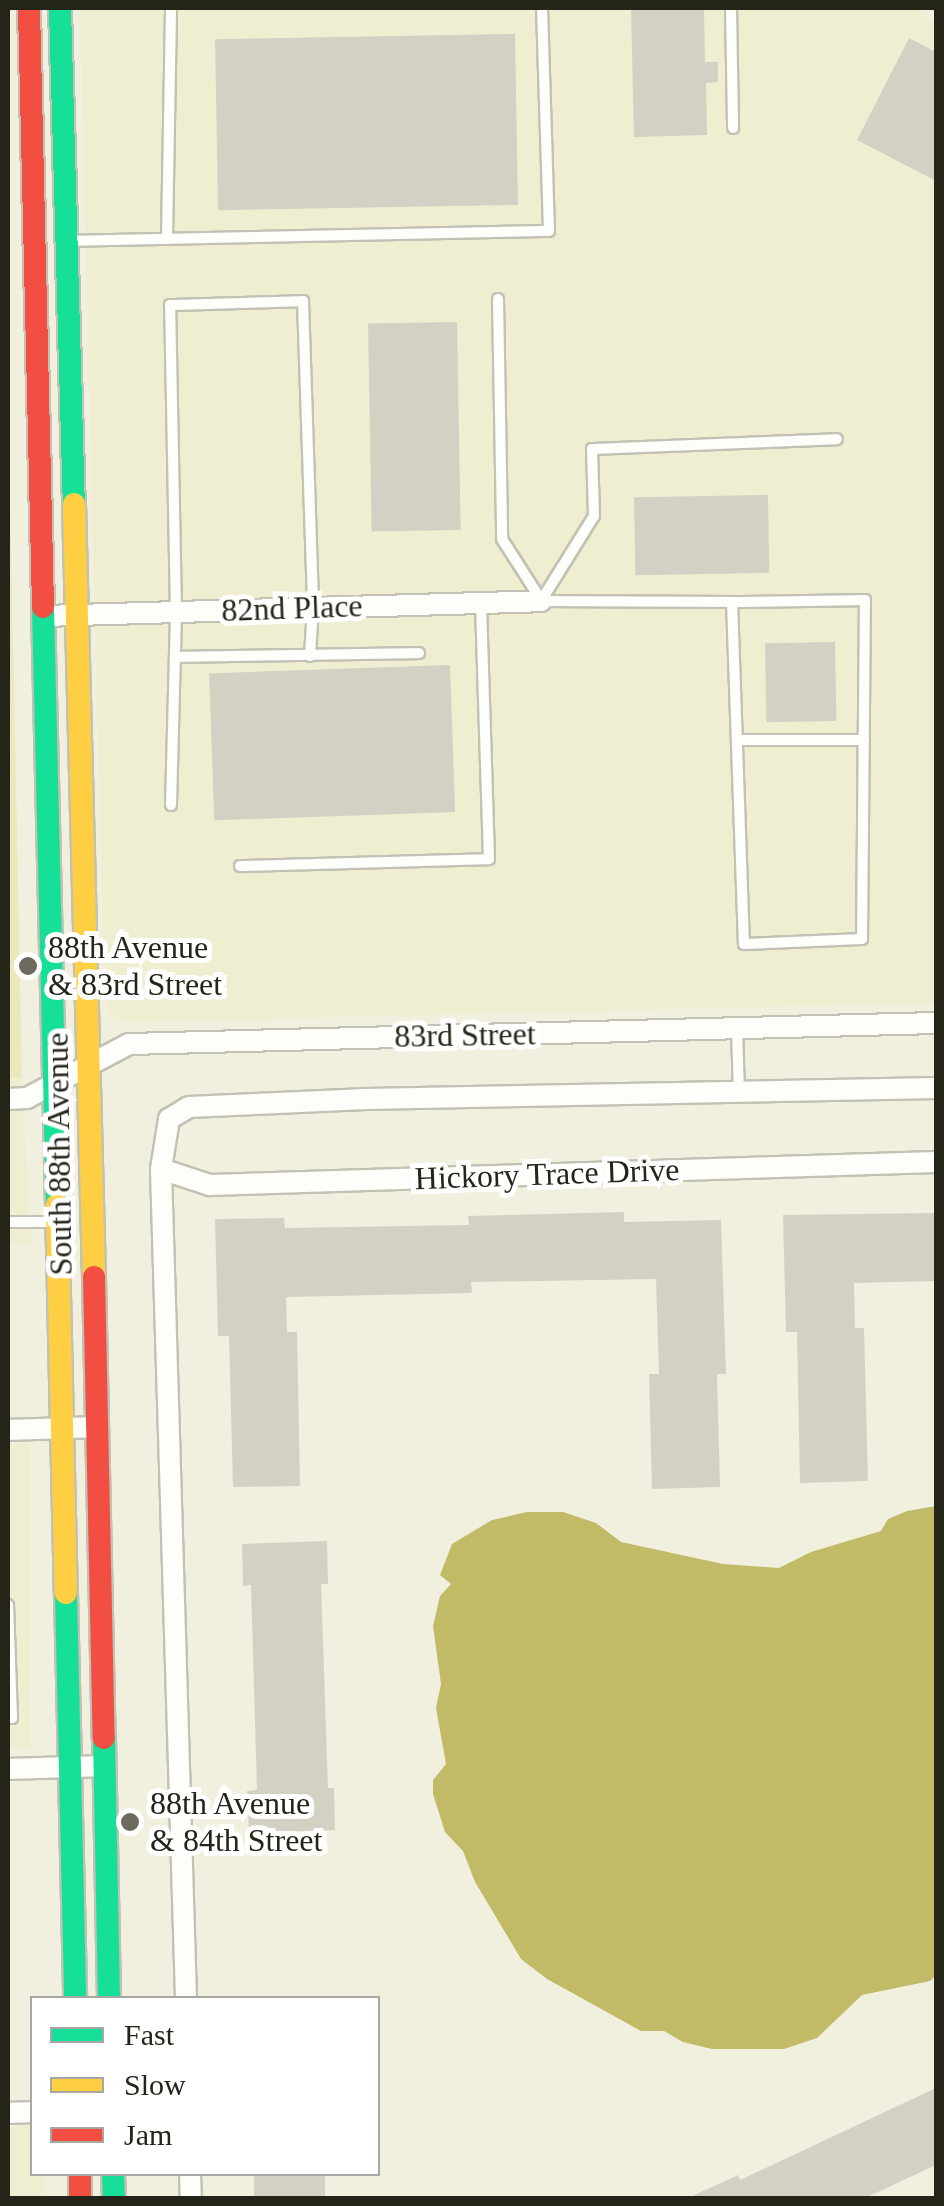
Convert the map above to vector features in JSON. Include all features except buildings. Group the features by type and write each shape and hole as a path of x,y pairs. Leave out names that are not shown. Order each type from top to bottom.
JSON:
{"street":[{"name":"South 88th Avenue","path":"29,8 75,1996"},
{"name":"South 88th Avenue","path":"60,8 90,1065 109,1996"},
{"name":"82nd Place","path":"43,616 541,600"},
{"name":"83rd Street","path":"8,1099 27,1098 129,1044 936,1023"},
{"path":"186,1996 161,1169 169,1120 189,1106 936,1088"},
{"name":"Hickory Trace Drive","path":"161,1169 210,1186 936,1162"},
{"path":"8,1430 97,1427"},
{"path":"8,1769 104,1766"}],"lane":[{"path":"167,239 170,8"},
{"path":"66,241 548,231 542,8"},
{"path":"731,8 733,128"},
{"path":"498,299 502,539 541,600"},
{"path":"172,805 176,612 170,305 303,301 313,608 310,656"},
{"path":"541,600 594,516 592,449 837,439"},
{"path":"541,600 865,600 862,939 744,944 732,602"},
{"path":"240,866 489,860 481,602"},
{"path":"175,657 420,652"},
{"path":"737,740 864,740"},
{"path":"737,1028 739,1092"},
{"path":"8,1222 57,1222"},
{"path":"8,1605 12,1718 8,1718"}],"shaded area":[{"path":"80,8 916,8 936,23 936,1003 132,1022 111,1016 104,994"},
{"path":"8,398 22,1077 8,1078"},
{"path":"22,1077 31,1243 8,1244 8,1078"},
{"path":"8,1444 30,1444 30,1748 8,1748"},
{"path":"936,1506 936,1975 930,1981 862,1995 817,2038 784,2049 712,2049 683,2042 664,2031 641,2031 547,1979 521,1959 475,1882 463,1851 445,1832 433,1794 433,1780 446,1764 436,1708 441,1684 433,1626 440,1596 451,1584 440,1575 452,1544 492,1520 527,1512 563,1512 596,1523 621,1542 723,1564 779,1568 811,1552 881,1531 888,1519 907,1511"},
{"path":"30,2126 30,2176 43,2176 43,2198 8,2198 8,2127"}],"traffic: fast":[{"path":"60,8 74,504"},
{"path":"43,607 57,1205"},
{"path":"66,1593 75,1996"},
{"path":"104,1738 109,1996"},
{"path":"113,2176 114,2198"}],"traffic: slow":[{"path":"74,504 94,1277"},
{"path":"57,1205 66,1593"}],"traffic: jam":[{"path":"29,8 43,607"},
{"path":"94,1277 104,1738"},
{"path":"80,2176 80,2198"}],"place":[{"name":"88th Avenue & 83rd Street","path":"28,966"},
{"name":"88th Avenue & 84th Street","path":"130,1822"}]}
